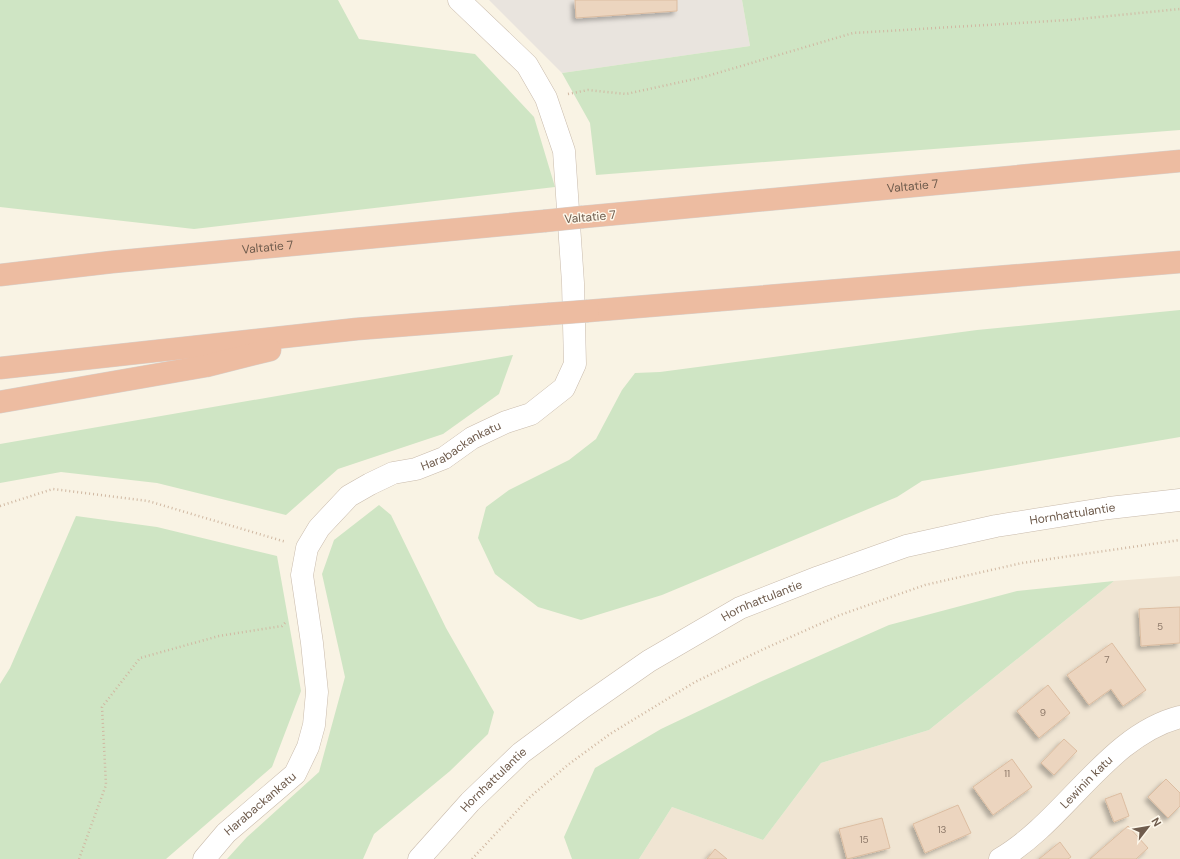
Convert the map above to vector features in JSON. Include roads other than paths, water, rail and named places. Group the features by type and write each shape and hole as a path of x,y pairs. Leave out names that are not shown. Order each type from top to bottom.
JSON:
{"highway":[{"name":"Valtatie 7","path":"0,276 112,262 1180,161"},
{"path":"0,264 112,262"},
{"path":"0,368 357,329 1180,262"},
{"path":"0,402 206,366 357,329"}],"street":[{"name":"Harabackankatu","path":"204,859 226,833 295,774 308,747 314,725 317,692 312,643 305,604 302,575 306,548 319,528 349,496 393,473 416,469 444,458 472,438 506,422 531,414 564,388 575,364 573,283 564,151 546,98 527,65 459,0"},
{"name":"Hornhattulantie","path":"419,859 470,802 521,753 649,661 740,608 819,577 906,546 996,526 1109,508 1180,500"},
{"name":"Lewinin katu","path":"1000,859 1016,850 1042,829 1104,765 1137,736 1166,720 1180,717"}]}
